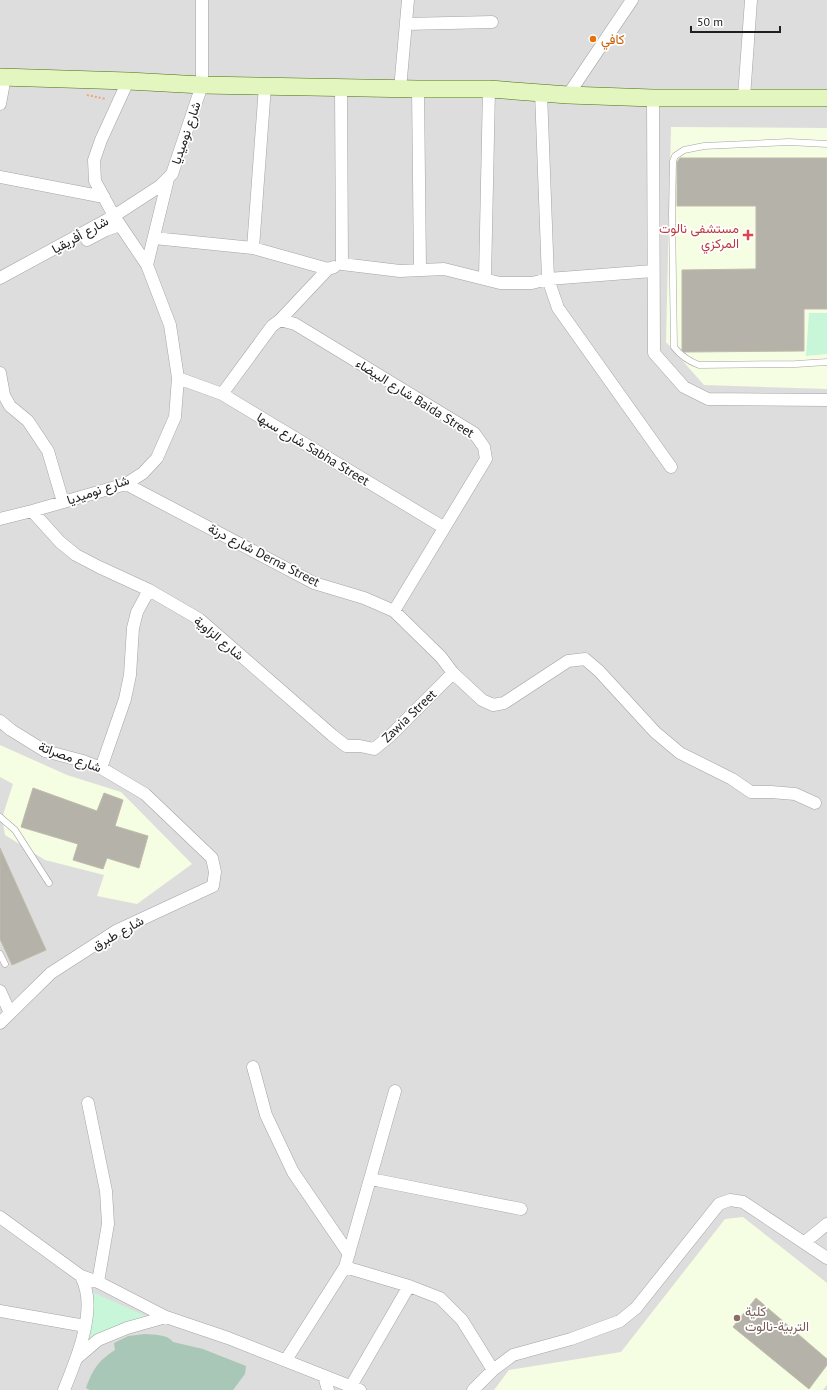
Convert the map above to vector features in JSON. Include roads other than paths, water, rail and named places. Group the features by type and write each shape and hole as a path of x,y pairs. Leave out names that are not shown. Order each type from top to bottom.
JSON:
{"main road":[{"path":"3,77 202,85 418,90 489,89 568,95 653,98 827,98"}],"street":[{"name":"شارع نوميديا","path":"0,519 126,484 143,473 157,458 175,417 178,378 170,325 147,265 117,220 160,186 172,174 202,85 202,0"},
{"path":"400,89 408,0"},
{"path":"568,95 632,0"},
{"path":"744,97 751,0"},
{"path":"406,24 492,22"},
{"path":"0,104 4,92 3,77"},
{"name":"شارع أفريقيا","path":"117,220 95,181 94,160 101,140 128,81"},
{"path":"252,248 265,86"},
{"path":"341,88 342,264"},
{"path":"485,278 489,89"},
{"path":"418,90 420,270"},
{"path":"541,92 548,279 558,308 671,467"},
{"path":"653,98 654,353 684,387 708,399 827,400"},
{"path":"0,177 104,198"},
{"name":"شارع نوميديا","path":"147,265 168,179"},
{"name":"شارع أفريقيا","path":"0,278 117,220"},
{"name":"شارع أفريقيا","path":"0,287 106,230 117,220"},
{"path":"154,238 252,248 328,269"},
{"path":"222,394 272,326 280,320 328,269 342,264 400,271 444,269 485,278 500,284 532,283 548,279 653,271"},
{"name":"شارع البيضاء Baida Street","path":"280,320 295,324 474,433 484,447 486,459 443,527 394,610"},
{"path":"0,373 4,395 10,406 28,421 48,451 63,502"},
{"name":"شارع سبها Sabha Street","path":"178,378 222,394 443,527"},
{"name":"شارع درنة Derna Street","path":"126,484 314,583 364,598 394,610 441,657 453,673 482,700 493,705 504,703 568,661 585,659 599,671 655,732 680,752 732,779 751,792 795,794 815,803"},
{"name":"شارع الزاوية","path":"32,511 60,542 76,555 149,590 199,618 240,656 346,746 360,746"},
{"path":"102,768 125,699 130,674 134,623 137,612 149,590"},
{"name":"Zawia Street","path":"360,746 374,749 391,735 453,673"},
{"name":"شارع مصراتة","path":"0,720 11,730 45,751 83,761 102,768 145,794 212,858"},
{"name":"شارع طبرق","path":"10,1012 51,973 116,931 213,886 215,872 212,858"},
{"path":"0,991 10,1012 0,1023"},
{"path":"253,1067 266,1115 293,1172 349,1254"},
{"path":"286,1360 345,1267 395,1092"},
{"path":"88,1103 106,1191 108,1224 98,1282"},
{"path":"371,1179 521,1209"},
{"path":"473,1390 493,1370 514,1356 571,1339 620,1321 636,1308 719,1204 730,1200 743,1202 806,1242 827,1258"},
{"path":"0,1217 81,1276 98,1282 166,1317 228,1338 355,1388 409,1286"},
{"path":"806,1242 827,1224"},
{"path":"345,1267 409,1286 440,1298 462,1320 493,1370"},
{"path":"64,1390 76,1358 87,1310 86,1291 81,1276"},
{"path":"0,1311 84,1326"},
{"path":"76,1358 98,1340 126,1328 166,1317"},
{"path":"324,1376 328,1390"}],"lane":[{"path":"827,144 789,142 704,146 684,150 676,156 673,161 672,215 674,347 680,355 689,362 699,365 796,364 827,362"},
{"path":"0,817 15,830 49,883"},
{"path":"0,954 5,964"}],"place":[{"name":"كافي","path":"593,39"},
{"name":"مستشفى نالوت المركزي","path":"748,235"},
{"name":"كلية التربية-نالوت","path":"737,1318"}]}
